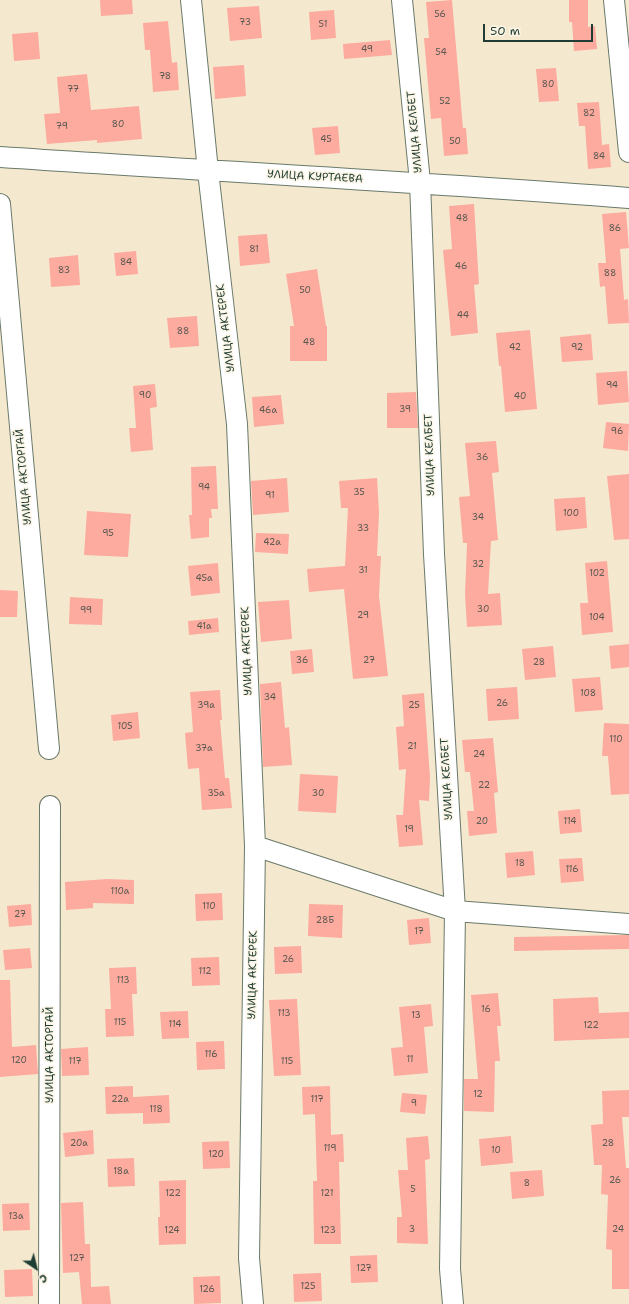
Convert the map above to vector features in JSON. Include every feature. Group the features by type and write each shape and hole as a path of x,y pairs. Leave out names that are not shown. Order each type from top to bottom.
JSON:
{"street":[{"name":"УЛИЦА АКТЕРЕК","path":"191,0 208,171 237,424 255,846 249,1258 253,1304"},
{"name":"УЛИЦА КЕЛБЕТ","path":"402,0 420,182 434,554 455,911 450,1269 453,1304"},
{"path":"614,0 629,152"},
{"name":"УЛИЦА КУРТАЕВА","path":"0,157 208,171 420,182 629,198"},
{"name":"УЛИЦА АКТОРГАЙ","path":"0,204 48,749"},
{"name":"УЛИЦА АКТОРГАЙ","path":"49,1304 50,806"},
{"path":"255,846 455,911 629,924"}],"building":[{"path":"100,0 132,0 133,14 101,16"},
{"path":"452,0 463,128 466,128 468,154 444,156 441,118 431,119 424,38 429,38 426,2"},
{"path":"569,0 588,0 588,27 595,26 597,49 574,51 572,22 569,22"},
{"path":"259,6 262,38 230,41 227,8"},
{"path":"334,10 336,38 311,40 309,12"},
{"path":"168,21 172,63 177,62 179,90 153,92 150,50 145,50 143,23"},
{"path":"38,32 40,59 14,61 12,34"},
{"path":"390,40 392,55 344,59 343,44"},
{"path":"244,65 246,96 215,99 213,67"},
{"path":"556,68 559,101 539,102 536,69"},
{"path":"87,74 91,110 139,106 142,139 97,143 97,140 47,144 44,114 60,113 57,77"},
{"path":"599,102 602,145 609,144 611,167 588,169 585,126 579,126 577,103"},
{"path":"338,126 340,153 315,155 312,128"},
{"path":"474,204 479,284 474,285 478,333 451,336 443,250 452,249 449,206"},
{"path":"626,212 629,248 620,249 624,300 628,299 629,323 608,324 605,286 600,287 598,263 606,263 602,214"},
{"path":"267,234 270,263 240,266 238,236"},
{"path":"136,251 138,274 116,276 114,253"},
{"path":"78,255 80,285 51,287 49,258"},
{"path":"317,269 327,326 327,361 290,361 290,326 294,326 286,274"},
{"path":"197,316 199,346 170,348 167,318"},
{"path":"530,330 537,409 505,412 501,366 499,366 496,333"},
{"path":"591,334 593,360 562,362 560,337"},
{"path":"627,371 629,402 598,405 596,373"},
{"path":"155,384 157,407 150,408 153,450 131,452 129,428 136,428 133,386"},
{"path":"416,392 418,428 387,428 387,393"},
{"path":"281,395 284,424 254,427 252,397"},
{"path":"606,422 629,424 628,451 603,448"},
{"path":"496,441 499,472 492,473 498,540 491,541 488,594 500,593 502,625 467,627 465,595 467,543 463,543 459,497 470,496 465,443"},
{"path":"216,466 218,509 211,509 212,518 209,518 209,537 191,539 189,515 192,515 191,467"},
{"path":"629,474 629,539 614,540 607,476"},
{"path":"287,478 289,512 253,515 251,481"},
{"path":"377,478 379,513 377,556 381,556 379,596 388,676 353,679 344,589 309,592 307,569 345,566 348,508 341,508 339,481"},
{"path":"585,497 587,528 556,531 554,499"},
{"path":"87,511 131,514 128,557 84,555"},
{"path":"256,533 289,534 288,554 255,552"},
{"path":"607,561 613,632 582,635 580,603 588,603 585,563"},
{"path":"218,563 220,593 191,596 188,566"},
{"path":"0,590 18,591 17,617 0,617"},
{"path":"70,597 103,599 102,625 69,624"},
{"path":"289,600 292,639 261,642 258,602"},
{"path":"218,618 219,632 189,635 188,621"},
{"path":"629,644 629,667 611,669 609,646"},
{"path":"553,646 556,677 525,680 522,649"},
{"path":"312,649 314,672 292,674 290,651"},
{"path":"600,677 603,710 575,712 572,679"},
{"path":"281,682 285,728 289,727 292,765 263,767 260,684"},
{"path":"517,687 519,719 488,721 486,689"},
{"path":"220,690 222,720 220,720 225,778 229,778 232,808 202,810 199,768 188,769 185,733 193,732 190,692"},
{"path":"424,693 430,777 429,801 419,800 423,845 399,847 396,815 403,815 406,769 399,770 396,727 404,726 402,695"},
{"path":"138,712 140,738 113,741 111,715"},
{"path":"604,723 629,724 629,794 611,795 608,756 602,756"},
{"path":"493,738 498,792 494,793 497,833 469,836 467,811 474,811 470,772 465,772 462,740"},
{"path":"300,774 338,776 336,813 298,811"},
{"path":"580,809 582,832 560,834 558,811"},
{"path":"533,851 535,875 507,878 505,853"},
{"path":"582,858 584,881 561,883 559,859"},
{"path":"107,879 134,880 134,904 93,903 93,908 66,910 65,882"},
{"path":"222,893 223,920 196,921 195,894"},
{"path":"31,904 32,925 9,927 7,906"},
{"path":"309,904 343,905 342,938 308,936"},
{"path":"429,918 431,943 409,945 407,920"},
{"path":"629,935 629,949 514,951 514,937"},
{"path":"301,946 302,973 275,974 274,947"},
{"path":"30,948 32,968 5,970 3,950"},
{"path":"219,957 220,985 192,986 191,958"},
{"path":"136,967 137,994 132,994 134,1036 106,1037 105,1009 111,1009 109,968"},
{"path":"0,980 10,980 12,1047 36,1045 38,1074 0,1077"},
{"path":"498,993 501,1026 497,1026 500,1061 495,1061 494,1112 464,1111 464,1079 478,1079 471,995"},
{"path":"598,997 599,1013 629,1012 629,1038 554,1041 553,999"},
{"path":"297,999 301,1075 274,1076 269,1000"},
{"path":"431,1004 433,1026 424,1027 428,1073 394,1076 391,1048 403,1047 399,1007"},
{"path":"188,1011 189,1038 162,1039 160,1012"},
{"path":"224,1041 225,1069 197,1070 196,1042"},
{"path":"88,1047 89,1075 62,1076 61,1049"},
{"path":"133,1086 133,1097 169,1095 170,1123 143,1124 143,1113 106,1114 105,1087"},
{"path":"330,1086 331,1135 343,1134 344,1162 339,1162 341,1244 314,1244 313,1181 317,1181 315,1114 303,1115 302,1087"},
{"path":"629,1090 629,1117 622,1117 626,1168 629,1168 629,1289 612,1289 612,1250 606,1249 608,1195 601,1194 602,1165 594,1165 591,1125 603,1124 602,1091"},
{"path":"402,1093 427,1095 425,1114 400,1112"},
{"path":"93,1130 94,1154 65,1157 63,1133"},
{"path":"428,1136 430,1159 425,1160 428,1244 397,1243 397,1217 402,1217 398,1170 408,1170 406,1138"},
{"path":"511,1136 513,1163 481,1166 479,1139"},
{"path":"229,1141 230,1168 203,1169 202,1142"},
{"path":"134,1158 135,1186 108,1187 107,1159"},
{"path":"542,1170 544,1196 512,1199 510,1172"},
{"path":"186,1180 186,1244 159,1245 159,1181"},
{"path":"83,1202 85,1244 90,1244 91,1287 109,1286 111,1304 82,1304 79,1272 63,1273 61,1203"},
{"path":"29,1203 30,1230 3,1231 2,1204"},
{"path":"377,1255 378,1282 351,1283 350,1256"},
{"path":"32,1269 33,1296 5,1297 4,1270"},
{"path":"321,1273 322,1301 294,1302 293,1274"},
{"path":"220,1276 221,1303 194,1304 193,1277"}]}
